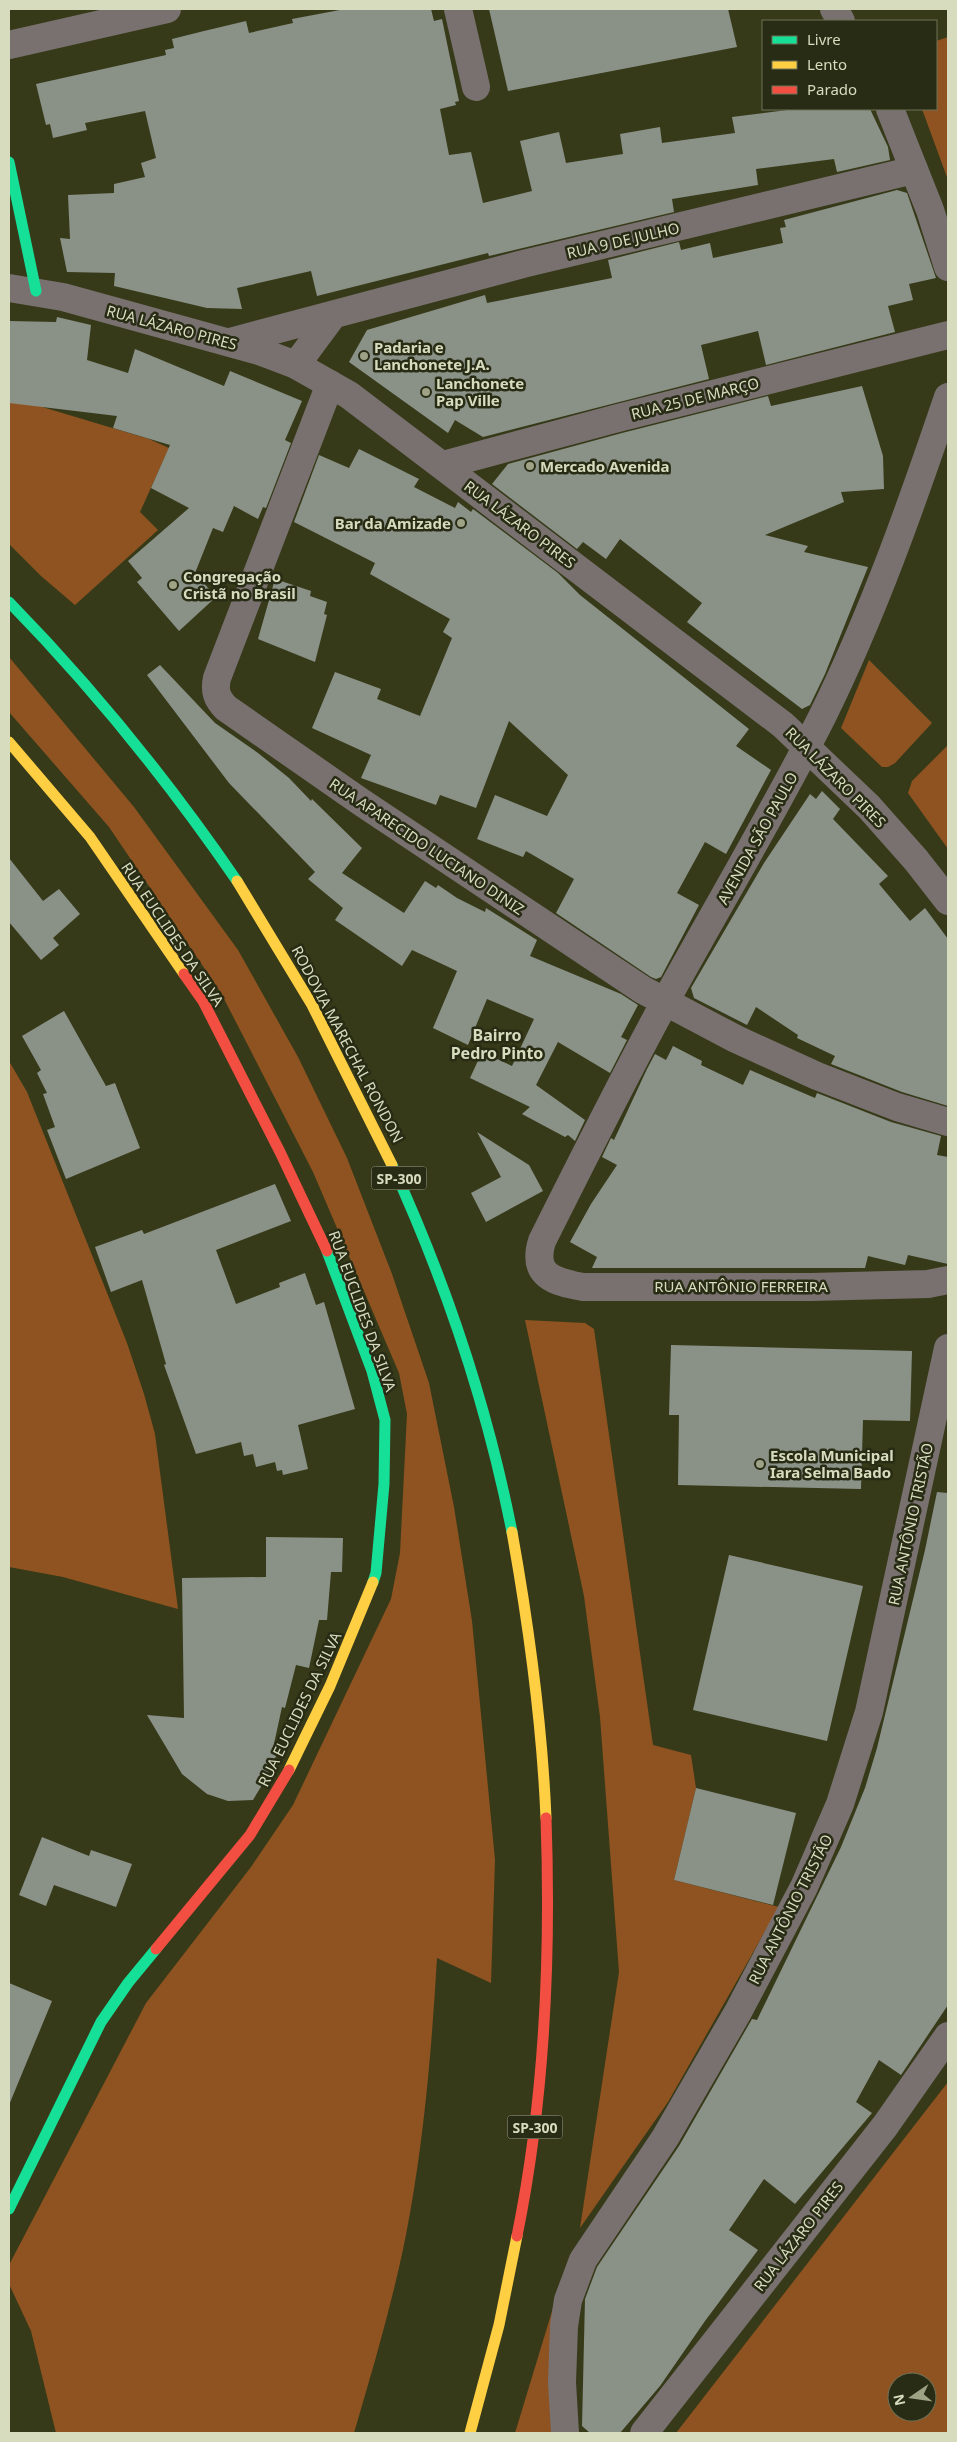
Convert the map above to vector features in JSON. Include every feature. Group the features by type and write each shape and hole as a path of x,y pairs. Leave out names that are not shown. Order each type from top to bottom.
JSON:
{"main road":[{"path":"9,162 36,291"},
{"name":"RODOVIA MARECHAL RONDON","path":"9,602 111,711 188,808 257,908 307,992 384,1143 432,1255 473,1374 504,1494 528,1616 543,1740 550,1864 548,1988 538,2112 519,2235 493,2356 470,2433"},
{"name":"RUA EUCLIDES DA SILVA","path":"9,742 90,837 203,1001 280,1152 326,1249 372,1371 385,1420 384,1484 376,1573 364,1608 330,1686 288,1771 250,1835 135,1975 101,2022 9,2208"}],"street":[{"path":"9,45 167,9"},
{"path":"458,9 476,87"},
{"path":"834,9 840,20"},
{"path":"890,110 930,210 948,267"},
{"name":"RUA 9 DE JULHO","path":"229,343 523,264 914,170"},
{"name":"RUA LÁZARO PIRES","path":"9,288 36,291 229,343 296,365 349,395 783,725 869,807 916,860 948,902"},
{"path":"296,365 333,315"},
{"name":"RUA 25 DE MARÇO","path":"443,465 618,418 948,335"},
{"name":"RUA APARECIDO LUCIANO DINIZ","path":"330,384 216,678 217,696 226,708 360,802 643,990 736,1039 817,1076 897,1107 948,1122"},
{"name":"AVENIDA SÃO PAULO","path":"541,1266 539,1252 542,1241 665,1002 806,747 870,611 903,530 948,397"},
{"name":"RUA ANTÔNIO FERREIRA","path":"541,1266 554,1280 583,1286 811,1287 928,1284 948,1280"},
{"name":"RUA ANTÔNIO TRISTÃO","path":"565,2433 562,2382 564,2326 568,2300 583,2260 665,2138 738,2012 804,1887 846,1787 869,1712 948,1348"},
{"name":"RUA LÁZARO PIRES","path":"644,2433 885,2126 948,2036"}],"shaded area":[{"path":"948,37 948,180 922,110 937,110 937,41"},
{"path":"9,397 149,439 169,448 140,512 158,530 75,605 41,576 9,544"},
{"path":"9,657 134,807 238,950 298,1057 347,1158 392,1274 429,1383 454,1507 472,1621 495,1860 491,1983 437,1958 427,2086 420,2150 410,2213 378,2352 354,2433 56,2433 31,2331 9,2284 9,2265 146,2003 251,1867 293,1805 391,1599 400,1553 407,1414 399,1373 313,1172 221,993 109,827 9,712"},
{"path":"869,660 932,723 895,763 888,767 882,767 841,728"},
{"path":"948,745 948,849 908,793 912,781"},
{"path":"9,1061 27,1092 127,1343 144,1394 155,1434 178,1609 63,1577 9,1567"},
{"path":"525,1320 585,1323 594,1329 653,1745 691,1755 696,1788 674,1880 779,1907 668,2102 580,2228 619,1972 600,1717 584,1596"},
{"path":"948,2082 948,2433 676,2433"},
{"path":"560,2285 553,2433 515,2433"}],"building":[{"path":"345,9 431,9 434,21 442,19 459,101 455,102 456,105 440,109 449,155 471,152 483,203 532,191 520,141 559,132 566,163 623,154 620,134 660,127 662,143 735,133 732,117 787,110 870,110 888,147 890,160 837,172 834,159 756,169 758,185 672,199 674,212 489,256 488,253 317,296 311,271 237,288 242,309 207,308 114,286 115,273 67,272 60,238 70,239 68,195 114,193 114,184 145,177 141,163 156,158 145,111 85,123 87,130 53,138 50,124 46,125 36,84 166,55 165,50 174,48 172,39 246,21 249,33 293,23 292,19"},
{"path":"489,9 728,9 737,47 508,91"},
{"path":"897,190 907,193 936,278 909,284 913,300 888,306 895,332 766,365 758,331 701,345 709,379 483,437 455,420 448,433 349,362 367,330 485,295 487,303 612,278 608,260 679,242 681,250 710,243 713,258 783,243 780,228 786,227 784,220"},
{"path":"57,317 91,325 87,360 128,373 135,349 224,386 230,371 302,401 285,440 291,443 266,508 263,507 258,519 234,506 223,532 213,528 195,573 216,597 179,631 137,582 142,578 128,561 189,508 151,488 170,445 113,428 117,416 9,403 9,321 56,322"},
{"path":"862,386 883,456 884,489 841,492 844,502 765,535 808,546 804,552 868,567 825,674 810,705 802,709 687,622 702,603 620,539 606,559 583,542 577,549 492,484 508,464 622,433 768,396 771,406"},
{"path":"359,449 419,479 414,487 455,508 458,502 471,512 473,509 558,573 580,595 749,729 736,746 771,770 726,854 705,842 677,893 699,905 661,977 656,979 651,977 556,913 574,879 526,851 523,857 477,839 495,795 547,816 568,775 509,721 476,808 440,795 436,805 361,778 371,755 312,728 335,672 381,689 377,699 420,716 452,638 443,632 450,619 370,574 375,563 294,522 319,455 349,468"},
{"path":"275,579 311,591 310,596 327,602 324,614 327,615 315,662 258,639"},
{"path":"160,665 215,723 258,753 289,778 362,848 342,873 404,913 425,881 436,888 438,885 457,898 485,912 486,908 537,940 530,956 621,994 638,1005 621,1037 627,1040 610,1073 558,1042 536,1085 585,1120 575,1141 568,1135 565,1137 522,1114 530,1107 470,1078 482,1052 512,1066 534,1019 487,999 468,1045 433,1028 457,971 412,950 402,966 335,920 343,908 308,879 315,872 229,783 147,675"},
{"path":"822,791 840,809 833,819 888,876 879,884 910,921 925,908 948,939 948,1106 902,1092 831,1064 835,1056 797,1038 798,1035 756,1007 747,1025 694,998 691,988 764,863 810,794 816,799"},
{"path":"9,858 43,901 59,889 80,914 53,938 59,945 41,960 9,922"},
{"path":"64,1011 106,1086 115,1083 140,1148 66,1179 47,1130 55,1127 43,1094 47,1093 37,1073 41,1070 22,1036"},
{"path":"673,1046 702,1061 701,1065 743,1085 750,1070 815,1098 817,1093 891,1122 941,1136 937,1155 948,1157 948,1264 908,1255 905,1265 868,1256 865,1268 592,1268 597,1257 570,1242 591,1204 617,1165 602,1157 611,1138 614,1140 647,1069 655,1054 666,1060"},
{"path":"477,1132 529,1165 543,1191 486,1222 471,1193 501,1177"},
{"path":"275,1184 291,1221 216,1250 236,1304 280,1287 279,1283 305,1273 316,1305 324,1302 355,1409 298,1425 308,1469 283,1475 282,1470 277,1471 275,1462 256,1467 253,1454 244,1456 241,1442 196,1454 164,1365 166,1364 142,1280 111,1292 95,1247 142,1230 144,1234"},
{"path":"671,1345 912,1351 910,1421 863,1420 861,1489 678,1485 679,1415 669,1415"},
{"path":"937,1492 948,1493 948,2005 901,2075 879,2060 856,2102 872,2113 795,2204 764,2179 729,2230 758,2250 660,2386 620,2433 590,2433 582,2426 585,2299 597,2267 679,2146 752,2019 757,2020 841,1847 865,1788 877,1748 925,1550"},
{"path":"266,1537 343,1538 342,1572 331,1572 327,1620 319,1620 309,1668 296,1665 285,1708 282,1707 272,1753 277,1754 265,1780 253,1800 228,1801 207,1794 182,1774 147,1715 184,1718 182,1578 266,1577"},
{"path":"729,1555 863,1586 827,1741 693,1710"},
{"path":"696,1788 796,1813 773,1905 674,1880"},
{"path":"42,1837 89,1856 91,1850 132,1864 116,1907 54,1885 46,1906 19,1895"},
{"path":"9,1983 52,2001 9,2105"}],"traffic: fast":[{"path":"9,162 36,291"},
{"path":"9,602 71,668 129,736 211,843 237,881"},
{"path":"392,1165 430,1254 463,1345 490,1438 512,1532"},
{"path":"327,1251 372,1371 385,1420 384,1484 376,1573 373,1582"},
{"path":"9,2209 101,2022 128,1983 156,1949"}],"traffic: slow":[{"path":"9,742 90,837 184,974"},
{"path":"237,881 312,1005 392,1165"},
{"path":"512,1532 534,1675 546,1818"},
{"path":"289,1770 330,1686 373,1582"},
{"path":"470,2433 499,2325 517,2236"}],"traffic: jam":[{"path":"184,974 203,1001 280,1152 327,1251"},
{"path":"156,1949 250,1835 289,1770"},
{"path":"517,2236 534,2133 544,2028 548,1923 546,1818"}],"place":[{"name":"Padaria e Lanchonete J.A.","path":"364,356"},
{"name":"Lanchonete Pap Ville","path":"426,392"},
{"name":"Mercado Avenida","path":"530,466"},
{"name":"Bar da Amizade","path":"461,523"},
{"name":"Congregação Cristã no Brasil","path":"173,585"},
{"name":"Escola Municipal Iara Selma Bado","path":"760,1464"}],"district":[{"name":"Bairro Pedro Pinto","path":"497,1044"}]}
